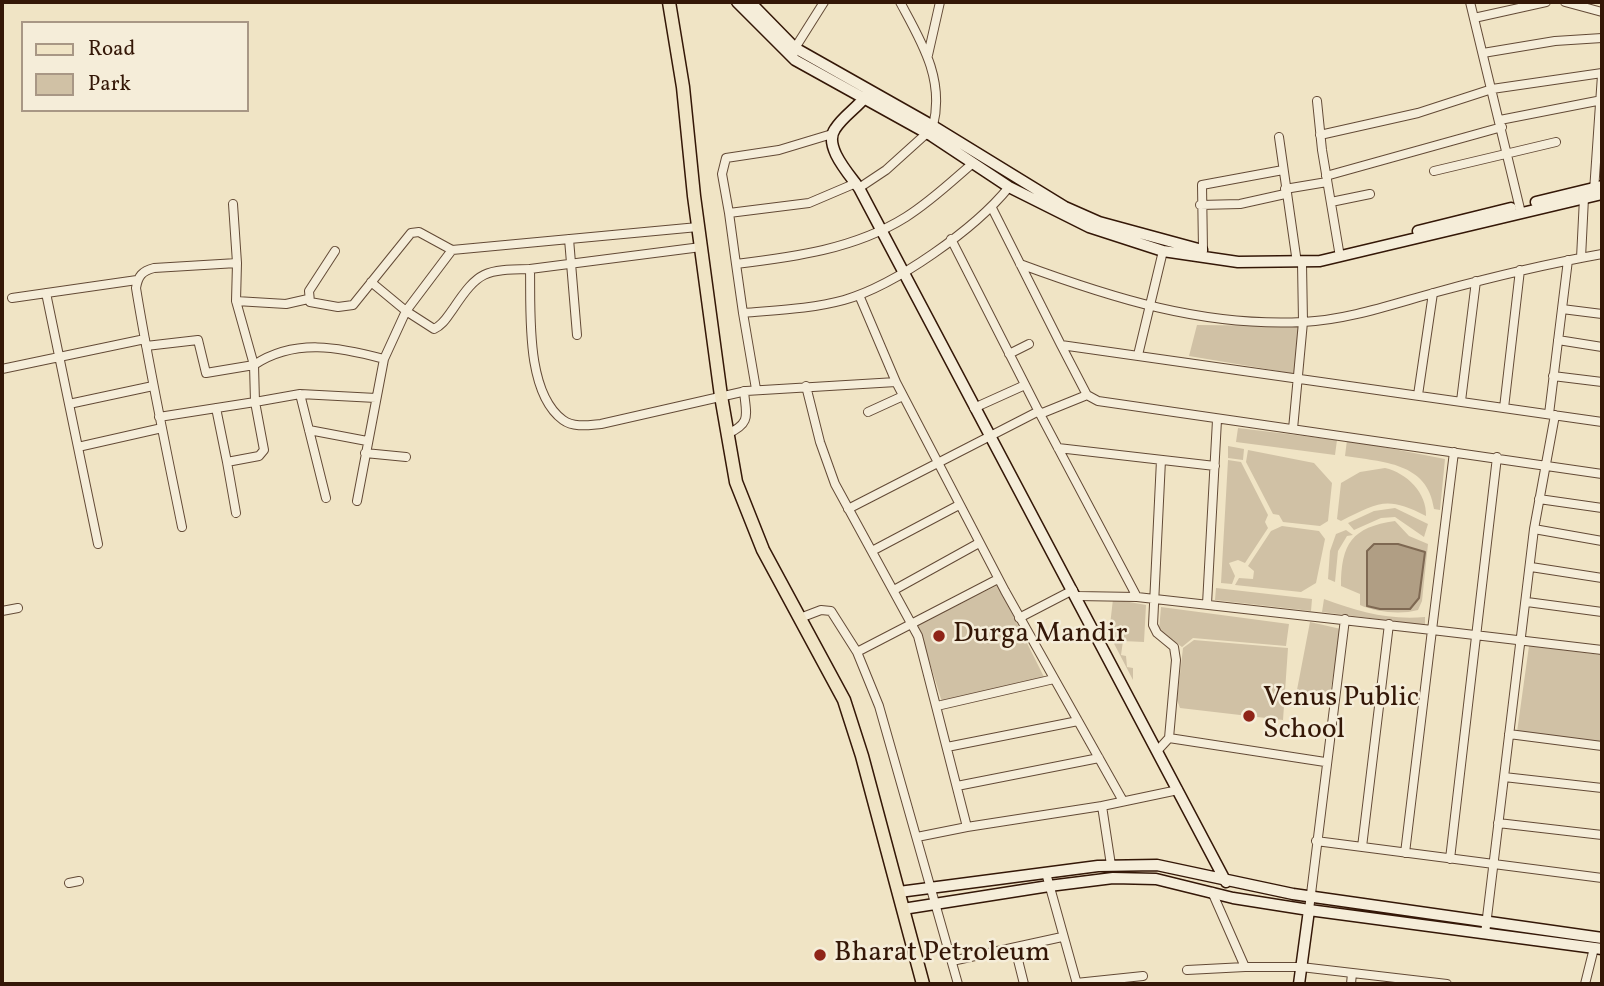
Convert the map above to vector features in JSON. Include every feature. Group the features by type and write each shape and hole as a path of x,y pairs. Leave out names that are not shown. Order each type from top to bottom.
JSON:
{"main road":[{"path":"669,2 683,88 698,227 721,396 736,482 746,513 844,699 923,984"}],"street":[{"path":"737,2 795,60 930,129 1065,207 1111,226 1203,250 1299,260 1595,192"},
{"path":"750,2 795,48 867,95"},
{"path":"795,48 824,2"},
{"path":"729,213 809,203 857,186 886,170 930,129 936,90 928,55 900,2"},
{"path":"1470,2 1521,209"},
{"path":"1474,18 1502,6 1545,2"},
{"path":"1565,2 1583,4 1602,12"},
{"path":"928,55 938,3"},
{"path":"1483,53 1555,41 1602,38"},
{"path":"1320,135 1418,113 1492,89 1602,74 1595,192 1580,258"},
{"path":"756,389 722,174 726,158 779,150 832,134 867,95"},
{"path":"1317,101 1339,251"},
{"path":"1200,205 1240,204 1501,123 1601,101"},
{"path":"930,129 1009,187 1089,227 1163,251 1238,262 1343,257 1521,209"},
{"path":"832,134 834,149 857,186 1075,593 1233,898"},
{"path":"1279,137 1285,191 1299,260 1303,322 1293,429"},
{"path":"1434,171 1556,142"},
{"path":"736,264 815,253 881,231 906,217 973,163"},
{"path":"1203,250 1200,189 1207,182 1283,170"},
{"path":"743,313 825,304 859,295 903,273 951,239 992,208 1009,187"},
{"path":"1331,202 1370,194"},
{"path":"227,462 263,454 255,402 254,365 236,301 237,263 233,204"},
{"path":"992,208 1087,395 1098,401 1602,474"},
{"path":"308,299 312,303 348,307 356,302 411,233 419,232 452,250 698,227"},
{"path":"569,239 577,335"},
{"path":"951,239 1137,597"},
{"path":"371,282 406,311 430,327 438,328 478,275 493,270 572,266 701,247"},
{"path":"358,501 384,359 406,311 452,250"},
{"path":"308,299 309,291 335,251"},
{"path":"1138,355 1163,251"},
{"path":"1020,264 1149,308 1222,319 1303,322 1356,314 1520,270 1602,254"},
{"path":"1485,934 1523,641 1534,529 1546,464 1553,376 1568,260"},
{"path":"12,298 137,280 145,270 154,268 237,263"},
{"path":"530,269 532,340 536,366 547,397 563,420 578,426 601,424 756,389 896,382"},
{"path":"1504,408 1520,270"},
{"path":"137,280 153,386 181,527"},
{"path":"1461,401 1476,281"},
{"path":"46,293 98,544"},
{"path":"1418,395 1433,293"},
{"path":"859,295 902,396 937,463 998,579 1124,801"},
{"path":"236,301 286,304 308,299"},
{"path":"1562,309 1602,314"},
{"path":"2,369 146,343 198,340 206,373 254,365 267,356 316,346 345,349 384,359"},
{"path":"1558,340 1602,347"},
{"path":"1009,354 1029,344"},
{"path":"1061,345 1602,422"},
{"path":"1553,376 1602,382"},
{"path":"974,408 1025,385"},
{"path":"69,404 153,386"},
{"path":"806,386 826,463 848,509 911,622 922,648 967,827"},
{"path":"727,434 741,427 746,419 744,391"},
{"path":"159,416 300,394 376,398"},
{"path":"300,394 326,498"},
{"path":"848,509 989,436 1087,395"},
{"path":"868,412 902,396"},
{"path":"216,408 236,513"},
{"path":"1207,604 1217,420"},
{"path":"78,447 162,428"},
{"path":"309,430 367,441"},
{"path":"1058,448 1214,466"},
{"path":"1405,853 1454,452"},
{"path":"365,453 406,457"},
{"path":"1450,859 1497,457"},
{"path":"1158,750 1169,738 1175,652 1169,642 1154,629 1153,598 1161,460"},
{"path":"1539,499 1602,508"},
{"path":"872,551 959,505"},
{"path":"1534,529 1602,541"},
{"path":"894,590 979,543"},
{"path":"1531,567 1602,578"},
{"path":"858,652 998,579"},
{"path":"1020,618 1075,593 1153,598 1602,650"},
{"path":"1527,601 1602,612"},
{"path":"2,611 18,608"},
{"path":"800,618 821,610 831,611 858,652 879,706 958,984"},
{"path":"1298,984 1345,619"},
{"path":"1362,847 1389,624"},
{"path":"937,706 1054,679"},
{"path":"947,747 1078,721"},
{"path":"1509,734 1602,746"},
{"path":"1169,738 1325,762"},
{"path":"957,786 1099,758"},
{"path":"1504,776 1602,789"},
{"path":"917,837 1102,806 1178,790"},
{"path":"1102,806 1111,865"},
{"path":"1498,823 1602,835"},
{"path":"1316,841 1602,878"},
{"path":"899,892 1111,865 1171,867 1226,882 1310,897 1602,938"},
{"path":"1046,873 1077,983 1143,976"},
{"path":"903,909 1113,878 1157,878 1233,898 1308,910 1598,948 1585,984"},
{"path":"69,883 79,881"},
{"path":"1212,892 1245,967"},
{"path":"952,961 1062,937"},
{"path":"1015,947 1024,984"},
{"path":"1188,970 1301,967 1447,984"},
{"path":"1351,984 1352,973"}],"green space":[{"path":"1197,325 1299,326 1296,374 1189,356"},
{"path":"1238,428 1337,440 1335,455 1236,442"},
{"path":"1347,440 1445,459 1440,510 1434,509 1430,493 1413,473 1388,463 1345,456"},
{"path":"1228,446 1244,449 1243,460 1228,458"},
{"path":"1248,450 1314,463 1332,483 1328,521 1320,526 1283,522 1279,515 1273,514 1246,462"},
{"path":"1228,460 1241,462 1268,515 1265,522 1268,528 1245,563 1238,560 1229,563 1235,576 1232,584 1221,583"},
{"path":"1385,468 1401,474 1414,485 1423,500 1426,516 1402,506 1383,504 1365,509 1341,521 1337,519 1341,483 1360,472"},
{"path":"1395,508 1428,524 1424,537 1395,517 1381,518 1354,530 1348,523 1374,511"},
{"path":"1395,521 1409,536 1428,544 1422,601 1418,610 1411,612 1381,611 1360,605 1360,594 1341,586 1343,559 1352,540 1368,528"},
{"path":"1282,526 1319,531 1325,539 1316,583 1301,592 1235,585 1239,578 1253,579 1254,571 1248,566 1271,531"},
{"path":"1346,530 1353,535 1347,536 1338,551 1335,582 1328,579 1330,551 1336,534"},
{"path":"998,585 1045,679 942,702 918,625"},
{"path":"1216,588 1312,599 1311,611 1215,600"},
{"path":"1113,599 1146,605 1144,642 1123,641 1121,655 1126,656 1127,667 1133,668 1133,680 1109,634"},
{"path":"1324,599 1374,614 1425,617 1425,625 1322,612"},
{"path":"1161,607 1289,624 1286,646 1193,638 1182,647 1159,630"},
{"path":"1310,622 1341,629 1329,700 1296,695"},
{"path":"1194,640 1288,648 1283,720 1180,708 1177,700 1183,648"},
{"path":"1529,646 1602,655 1602,742 1517,732"}],"shaded area":[{"path":"1374,544 1398,544 1425,552 1419,598 1410,609 1367,606 1367,551"}],"place":[{"name":"Durga Mandir","path":"939,636"},
{"name":"Venus Public School","path":"1249,716"},
{"name":"Bharat Petroleum","path":"820,955"}]}
